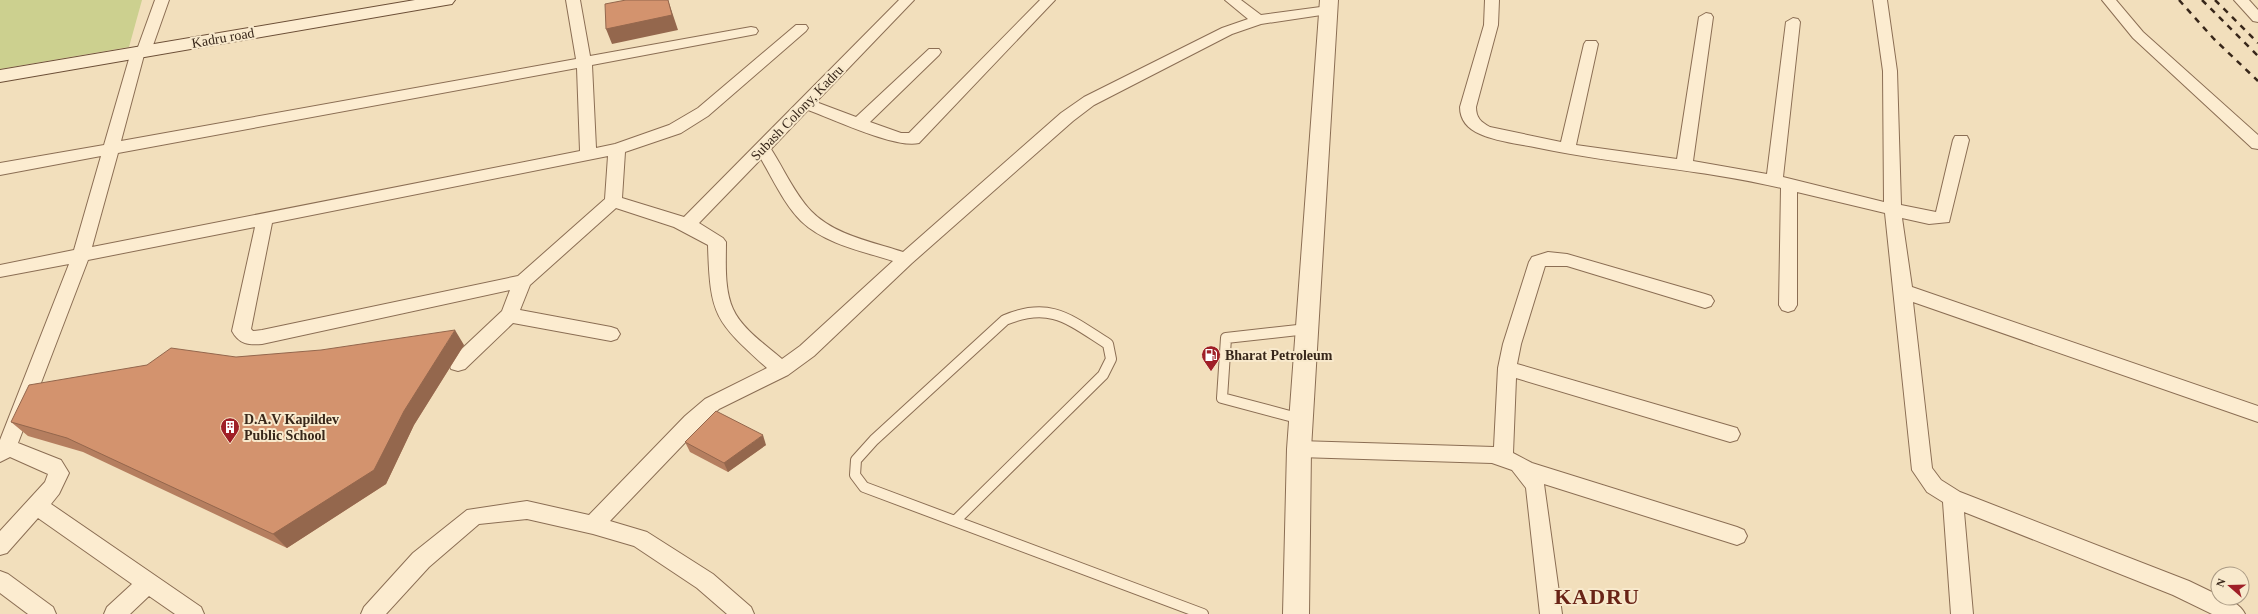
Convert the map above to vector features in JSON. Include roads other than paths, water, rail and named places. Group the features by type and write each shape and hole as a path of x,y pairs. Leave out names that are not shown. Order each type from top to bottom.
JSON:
{"street":[{"path":"0,546 52,488 59,473 54,466 5,438 81,255 110,150 141,52 162,0"},
{"name":"Kadru road","path":"0,76 446,0"},
{"path":"573,0 584,62 588,154"},
{"name":"Subash Colony, Kadru","path":"686,226 763,149 907,0"},
{"path":"807,104 900,138 913,139 1048,0"},
{"path":"1232,0 1258,20"},
{"path":"1492,0 1491,25 1468,107 1467,117 1474,125 1486,131 1567,149 1684,165 1781,182 1929,218 1943,218 1961,140"},
{"path":"1880,0 1890,71 1893,210 1904,291 1922,470 1934,486 1953,498 2208,607 2234,614"},
{"path":"2109,0 2138,35 2258,144"},
{"path":"2241,0 2258,18"},
{"path":"593,525 692,422 712,404 781,370 807,351 906,259 1068,117 1089,101 1227,31 1258,20 1329,5 1299,449 1296,614"},
{"path":"1684,165 1706,17"},
{"path":"1788,306 1781,182 1794,22"},
{"path":"0,271 617,149 676,129 703,112 801,28"},
{"path":"0,170 752,31"},
{"path":"1567,149 1591,44"},
{"path":"859,123 934,52"},
{"path":"458,364 509,315 523,281 613,201 617,149"},
{"path":"763,149 806,216 824,229 842,237 906,259"},
{"path":"613,201 686,226 705,234 717,242 720,290 724,309 733,324 781,370"},
{"path":"265,218 242,331 249,338 262,338 523,281"},
{"path":"1503,458 1507,368 1512,344 1538,262 1548,258 1567,260 1705,301"},
{"path":"1904,291 2258,414"},
{"path":"509,315 611,334"},
{"path":"1507,368 1730,434"},
{"path":"1299,449 1492,455 1516,461 1528,471 1737,536"},
{"path":"1528,471 1536,488 1556,612"},
{"path":"1953,498 1962,614"},
{"path":"36,505 193,614"},
{"path":"372,614 421,560 474,516 527,510 593,525 640,539 705,581 742,614"},
{"path":"0,581 45,614"},
{"path":"115,614 148,584"}],"lane":[{"path":"955,521 1103,375 1111,360 1108,344 1057,314 1038,309 1020,312 1005,320 874,440 856,460 855,475 864,487 955,521 1204,614"},
{"path":"1301,419 1222,398 1226,338 1307,329"}],"railway":[{"path":"2179,0 2214,39 2258,81"},
{"path":"2202,0 2258,56"},
{"path":"2215,0 2258,43"}],"place":[{"name":"Bharat Petroleum","path":"1211,372"},
{"name":"D.A.V Kapildev Public School","path":"230,444"}],"district":[{"name":"KADRU","path":"1597,596"}]}
